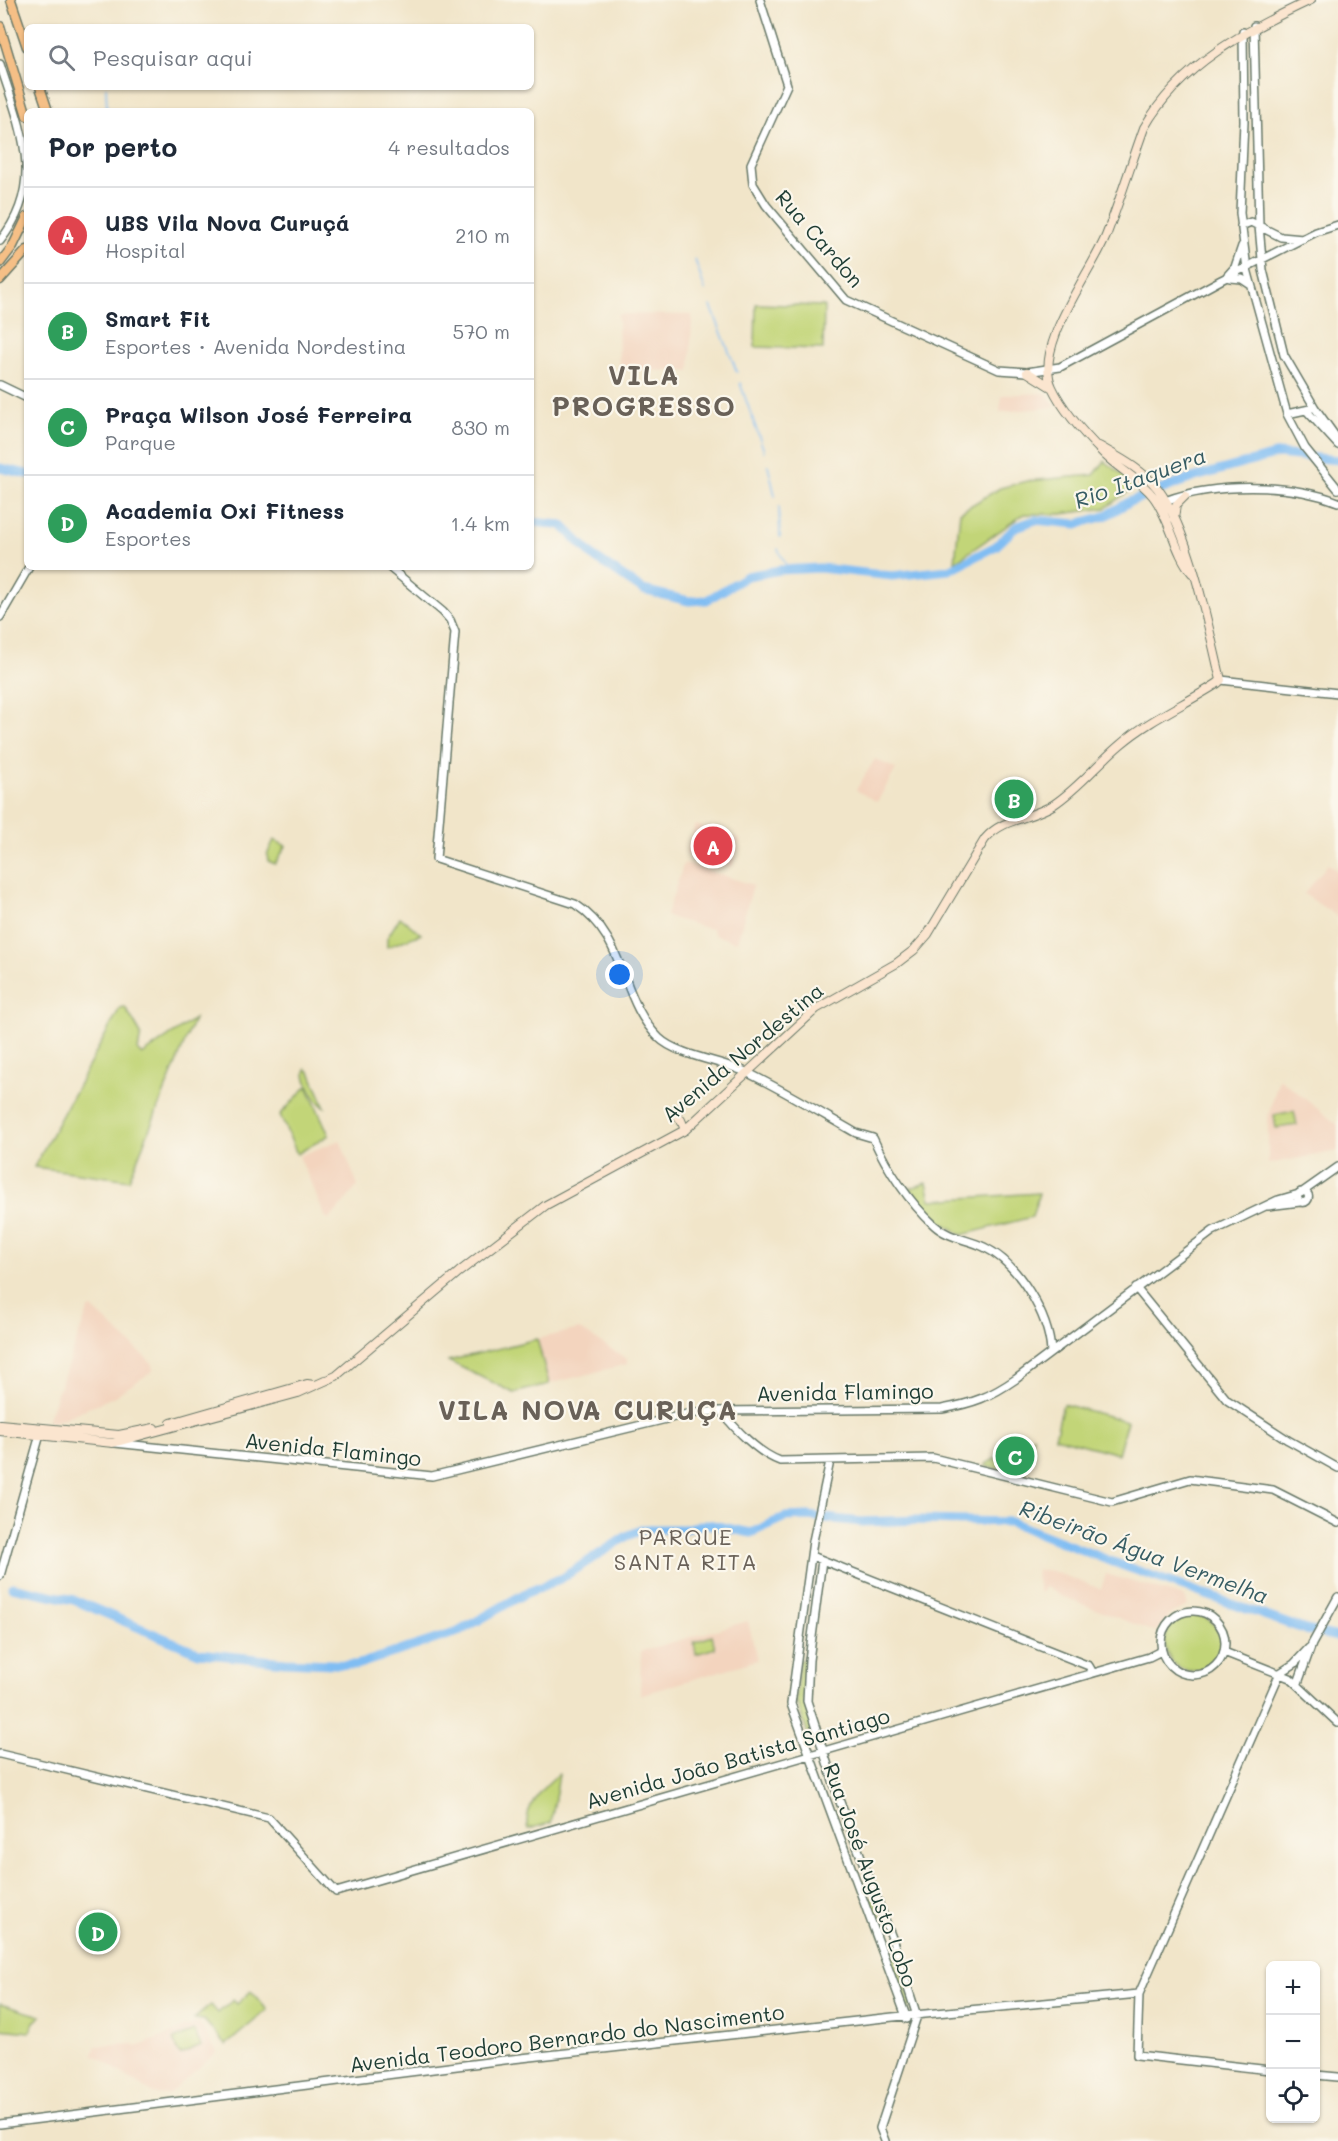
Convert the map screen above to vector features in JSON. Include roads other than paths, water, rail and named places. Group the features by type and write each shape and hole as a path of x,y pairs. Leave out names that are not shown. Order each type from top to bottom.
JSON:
{"main road":[{"path":"11,0 24,38"},
{"path":"1052,387 1048,369 1058,326 1105,237 1148,120 1210,56 1243,32 1308,1"},
{"path":"0,26 25,108"},
{"path":"41,90 47,108"},
{"path":"0,262 13,246 24,223"},
{"path":"0,280 24,253"},
{"path":"1027,372 1041,378 1052,387 1077,423 1099,447 1123,460 1146,483 1174,520 1192,565 1221,680"},
{"path":"1174,520 1176,505 1185,496"},
{"path":"1160,500 1187,567 1193,575"},
{"name":"Avenida Nordestina","path":"0,1424 113,1443 298,1393 337,1375 459,1272 546,1205 685,1130 816,1009 897,963 919,946 985,839 997,827 1055,804 1122,743 1221,680"},
{"path":"673,1111 681,1120 685,1130"},
{"name":"Avenida Nordestina","path":"0,1431 119,1436 145,1433"}],"street":[{"name":"Rua Cardon","path":"760,0 787,85 751,164 753,184 766,206 846,300 999,370 1027,372 1060,367 1221,280 1303,239 1338,225"},
{"path":"1254,26 1261,261 1284,355 1315,408 1338,440"},
{"path":"1243,32 1241,226 1247,269 1287,414 1305,448 1321,471 1338,489"},
{"path":"0,64 21,130 24,150"},
{"path":"0,241 19,212 24,195"},
{"path":"1241,226 1249,222 1281,237 1303,239"},
{"path":"1221,280 1234,267 1243,243"},
{"path":"1221,280 1237,278 1251,285"},
{"path":"0,385 24,397"},
{"path":"1287,414 1315,408"},
{"path":"1306,410 1338,445"},
{"path":"1160,500 1275,489 1315,494 1338,502"},
{"path":"0,617 27,570"},
{"path":"393,570 442,612 450,620 455,632 436,859 569,902 585,911 607,934 634,997 658,1037 678,1049 747,1073 856,1133 873,1138 898,1181 934,1225 952,1237 992,1251 1022,1282 1044,1319 1050,1335 1051,1352"},
{"path":"1221,680 1338,693"},
{"name":"Avenida Flamingo","path":"113,1443 432,1476 687,1414 721,1411 942,1408 963,1405 990,1397 1213,1231 1268,1206 1302,1196 1316,1180 1338,1167"},
{"path":"1136,1288 1227,1400 1288,1440 1338,1468"},
{"path":"721,1411 735,1427 776,1459 830,1461 933,1458 1112,1502 1190,1479 1273,1490 1338,1523"},
{"path":"0,1576 41,1432"},
{"path":"145,1433 153,1447"},
{"name":"Rua José Augusto Lobo","path":"830,1461 818,1510 791,1704 905,2017"},
{"path":"812,1556 1089,1666 1093,1673"},
{"name":"Rua José Augusto Lobo","path":"822,1560 809,1660 807,1701 892,1938 917,2016"},
{"path":"1298,1683 1313,1643 1338,1597"},
{"path":"1199,1611 1215,1619 1224,1634 1224,1652 1216,1665 1197,1675 1177,1672 1166,1661 1161,1651 1161,1639 1174,1616 1199,1611"},
{"path":"1266,2070 1137,2055 1139,1994 1280,1673 1291,1667 1313,1643"},
{"name":"Avenida João Batista Santiago","path":"0,1754 271,1820 336,1892 522,1836 824,1752 1149,1657 1161,1651"},
{"path":"1224,1652 1290,1678 1298,1683 1338,1723"},
{"path":"1290,1678 1305,1652"},
{"name":"Avenida João Batista Santiago","path":"1149,1657 1166,1661"},
{"name":"Avenida Teodoro Bernardo do Nascimento","path":"0,2124 506,2060 1139,1994"},
{"path":"885,2141 880,2128 917,2016"},
{"path":"905,2017 913,2026"},
{"path":"1320,2075 1338,2077"}],"waterway":[{"path":"106,90 107,108"},
{"path":"695,260 705,290"},
{"path":"711,306 737,372"},
{"path":"740,383 764,451"},
{"name":"Rio Itaquera","path":"534,522 562,525 594,557 643,590 689,601 707,600 747,576 780,570 820,568 892,576 949,570 996,546 1016,527 1035,520 1077,524 1105,516 1129,502 1192,478 1278,454 1338,460"},
{"path":"768,465 775,496"},
{"name":"Rio Itaquera","path":"0,468 24,473"},
{"path":"779,507 780,537"},
{"path":"778,549 788,569"},
{"name":"Ribeirão Água Vermelha","path":"12,1587 74,1600 199,1653 285,1662 356,1665 458,1632 524,1594 562,1578 627,1536 644,1529 684,1529 707,1524 751,1533 785,1517 808,1516 861,1522 920,1520 1010,1522 1110,1561 1306,1630 1338,1637"}],"place":[{"name":"Smart Fit","path":"1014,799"},
{"name":"UBS Vila Nova Curuçá","path":"713,846"},
{"name":"Praça Wilson José Ferreira","path":"1015,1456"},
{"name":"Academia Oxi Fitness","path":"98,1932"}],"district":[{"name":"VILA PROGRESSO","path":"644,392"},
{"name":"VILA NOVA CURUÇA","path":"588,1411"},
{"name":"PARQUE SANTA RITA","path":"686,1550"}]}
